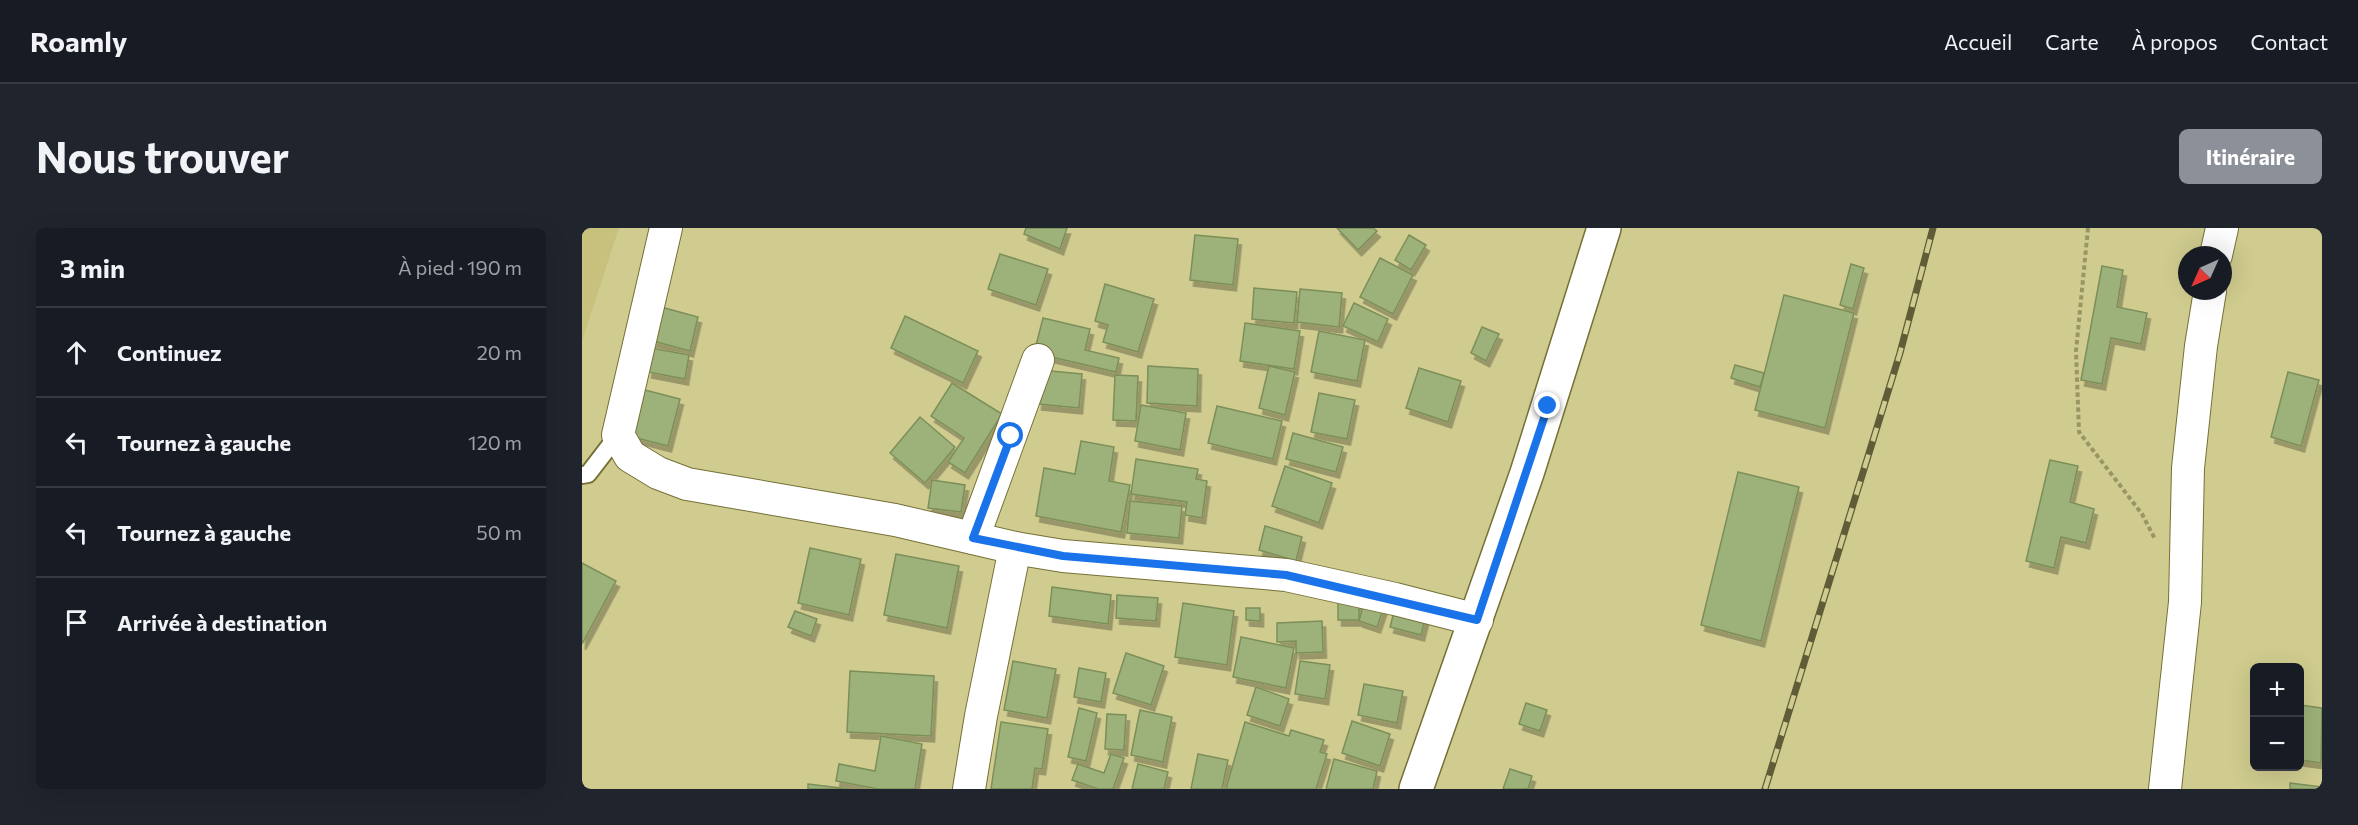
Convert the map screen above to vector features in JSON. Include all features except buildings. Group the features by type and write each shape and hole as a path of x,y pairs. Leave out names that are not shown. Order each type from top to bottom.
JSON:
{"main road":[{"path":"1416,789 1477,620 1604,228"}],"street":[{"path":"666,228 618,435 630,456 658,473 687,484 895,520 1015,548 1063,556 1286,575 1477,620"},
{"path":"2218,246 2222,228"},
{"path":"2165,789 2185,602 2188,468 2200,346 2208,300"},
{"path":"973,538 1038,360"},
{"path":"969,789 981,716 1015,548"}],"lane":[{"path":"584,479 618,435"}],"path":[{"path":"2088,228 2076,351 2079,432 2142,514 2157,543"}],"shaded area":[{"path":"582,228 619,228 582,341"}],"railway":[{"path":"1765,789 1900,353 1933,228"}],"route":[{"path":"1011,436 973,538 1063,556 1286,575 1477,620 1548,406"}]}
